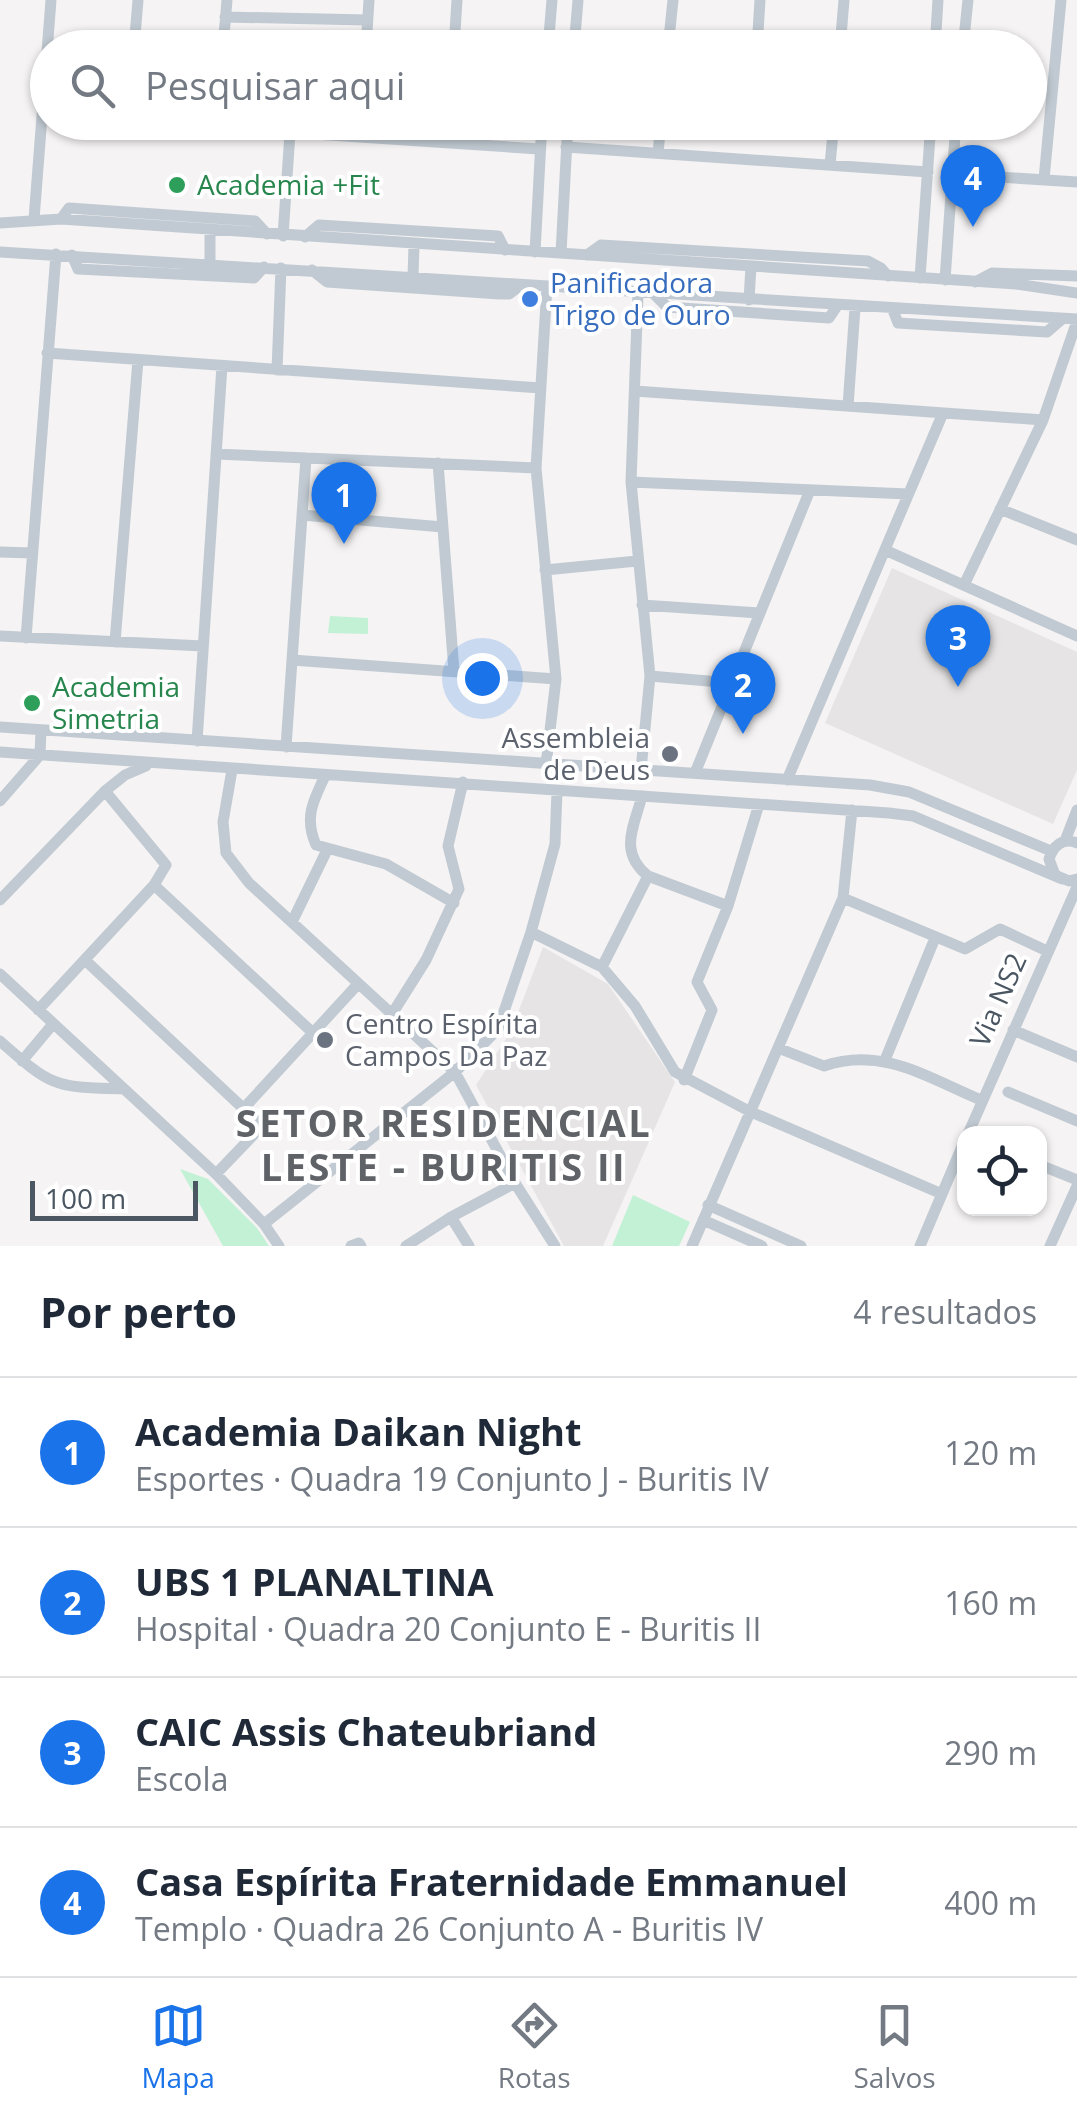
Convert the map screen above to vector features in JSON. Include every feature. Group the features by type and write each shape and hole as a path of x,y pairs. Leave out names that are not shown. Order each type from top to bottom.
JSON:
{"street":[{"path":"49,30 51,0"},
{"path":"136,30 138,0"},
{"path":"224,30 227,0"},
{"path":"367,30 369,0"},
{"path":"455,30 457,0"},
{"path":"550,30 552,0"},
{"path":"576,30 578,0"},
{"path":"670,30 673,0"},
{"path":"759,30 760,0"},
{"path":"842,30 844,0"},
{"path":"936,30 938,0"},
{"path":"965,30 968,0"},
{"path":"1044,179 1061,0"},
{"path":"225,17 368,20"},
{"path":"34,219 43,140"},
{"path":"283,236 290,140"},
{"path":"394,140 539,149"},
{"path":"534,252 540,140"},
{"path":"561,254 567,140"},
{"path":"658,153 659,140"},
{"path":"830,165 832,140"},
{"path":"920,278 930,140"},
{"path":"945,280 954,140"},
{"path":"566,147 928,172"},
{"path":"951,174 1077,182"},
{"path":"60,218 69,208 256,221 267,234"},
{"path":"0,222 60,218 975,282 1077,293"},
{"path":"306,237 319,225 498,236 505,250"},
{"path":"210,230 210,264"},
{"path":"587,255 602,244 868,261 888,276"},
{"path":"413,277 414,245"},
{"path":"0,252 1077,320 1042,420 964,585"},
{"path":"26,638 56,254"},
{"path":"72,254 78,269 254,278 264,267"},
{"path":"749,300 751,266"},
{"path":"277,370 281,268"},
{"path":"312,270 327,282 499,294 508,294 521,285"},
{"path":"975,282 992,273 1077,276"},
{"path":"546,765 556,678 536,468 547,286"},
{"path":"638,293 631,482 650,676 641,770"},
{"path":"654,294 667,307 830,318 837,306"},
{"path":"848,406 855,308"},
{"path":"46,354 541,388"},
{"path":"115,642 138,360"},
{"path":"196,741 222,366"},
{"path":"634,391 1042,420"},
{"path":"787,780 943,413"},
{"path":"216,454 536,468"},
{"path":"286,747 306,458"},
{"path":"438,464 454,671"},
{"path":"631,482 908,494"},
{"path":"680,798 679,783 689,773 731,682 810,490"},
{"path":"1000,509 1077,540"},
{"path":"302,515 443,527"},
{"path":"885,550 1077,636"},
{"path":"0,552 32,554"},
{"path":"545,570 637,562"},
{"path":"642,605 759,613"},
{"path":"0,636 203,646"},
{"path":"292,660 556,678"},
{"path":"650,676 731,682"},
{"path":"0,727 870,786 909,792 1051,851 1071,842 1077,810"},
{"path":"0,801 40,756 40,730"},
{"path":"61,758 62,731"},
{"path":"0,752 913,816 1062,879 1077,878"},
{"path":"412,780 414,756"},
{"path":"433,781 433,765 438,758"},
{"path":"2,892 105,791 124,775 150,764"},
{"path":"232,770 224,822 226,853 249,883 455,1072 516,1184 556,1246"},
{"path":"661,797 665,782 662,772"},
{"path":"325,776 309,811 310,832 316,845 386,864 454,903"},
{"path":"392,1014 426,960 454,903 458,878 448,846 462,782"},
{"path":"38,1010 154,885 166,865 105,791"},
{"path":"264,1224 455,1072 498,1029 555,844 557,791"},
{"path":"642,796 628,849 636,867 648,876 728,906"},
{"path":"684,1080 712,1010 697,982 728,906 760,804"},
{"path":"692,1246 842,898 852,810"},
{"path":"292,922 327,850"},
{"path":"1051,851 1050,868 1062,879"},
{"path":"602,967 648,876"},
{"path":"154,885 313,1032"},
{"name":"Via NS2","path":"971,1126 1047,952 1072,910 1077,887"},
{"path":"842,898 966,949 1000,929 1047,952"},
{"path":"531,932 602,967 635,1006 675,1072 684,1080 942,1194"},
{"path":"885,1060 935,938"},
{"path":"85,960 262,1126 216,1174"},
{"path":"0,974 216,1174 264,1224 279,1246"},
{"path":"245,1108 358,984"},
{"path":"22,1061 53,1024"},
{"path":"1012,1030 1077,1057"},
{"path":"0,1042 47,1081 60,1086 124,1089"},
{"path":"778,1048 824,1066 849,1058 885,1060 981,1100"},
{"path":"1008,1092 1077,1122"},
{"path":"920,1246 957,1159"},
{"path":"1047,1168 1077,1183 1074,1202 1050,1246"},
{"path":"406,1246 451,1217 516,1184"},
{"path":"708,1206 800,1246"},
{"path":"451,1217 469,1246"},
{"path":"703,1220 762,1246"}],"shaded area":[{"path":"892,568 1077,652 1077,770 1053,824 825,723"},
{"path":"543,947 608,984 675,1082 603,1246 564,1246 476,1085 511,1031"}],"green space":[{"path":"330,616 368,618 368,634 328,633"},
{"path":"180,1169 208,1179 257,1228 269,1246 223,1246"},
{"path":"633,1195 690,1222 679,1246 612,1246"}],"place":[{"name":"Academia +Fit","path":"177,185"},
{"name":"Casa Espírita Fraternidade Emmanuel","path":"973,227"},
{"name":"Panificadora Trigo de Ouro","path":"530,299"},
{"name":"Academia Daikan Night","path":"344,544"},
{"name":"CAIC Assis Chateubriand","path":"958,687"},
{"name":"Academia Simetria","path":"32,703"},
{"name":"UBS 1 PLANALTINA","path":"743,734"},
{"name":"Assembleia de Deus","path":"670,754"},
{"name":"Centro Espírita Campos Da Paz","path":"325,1040"}],"district":[{"name":"SETOR RESIDENCIAL LESTE - BURITIS II","path":"444,1146"}]}
